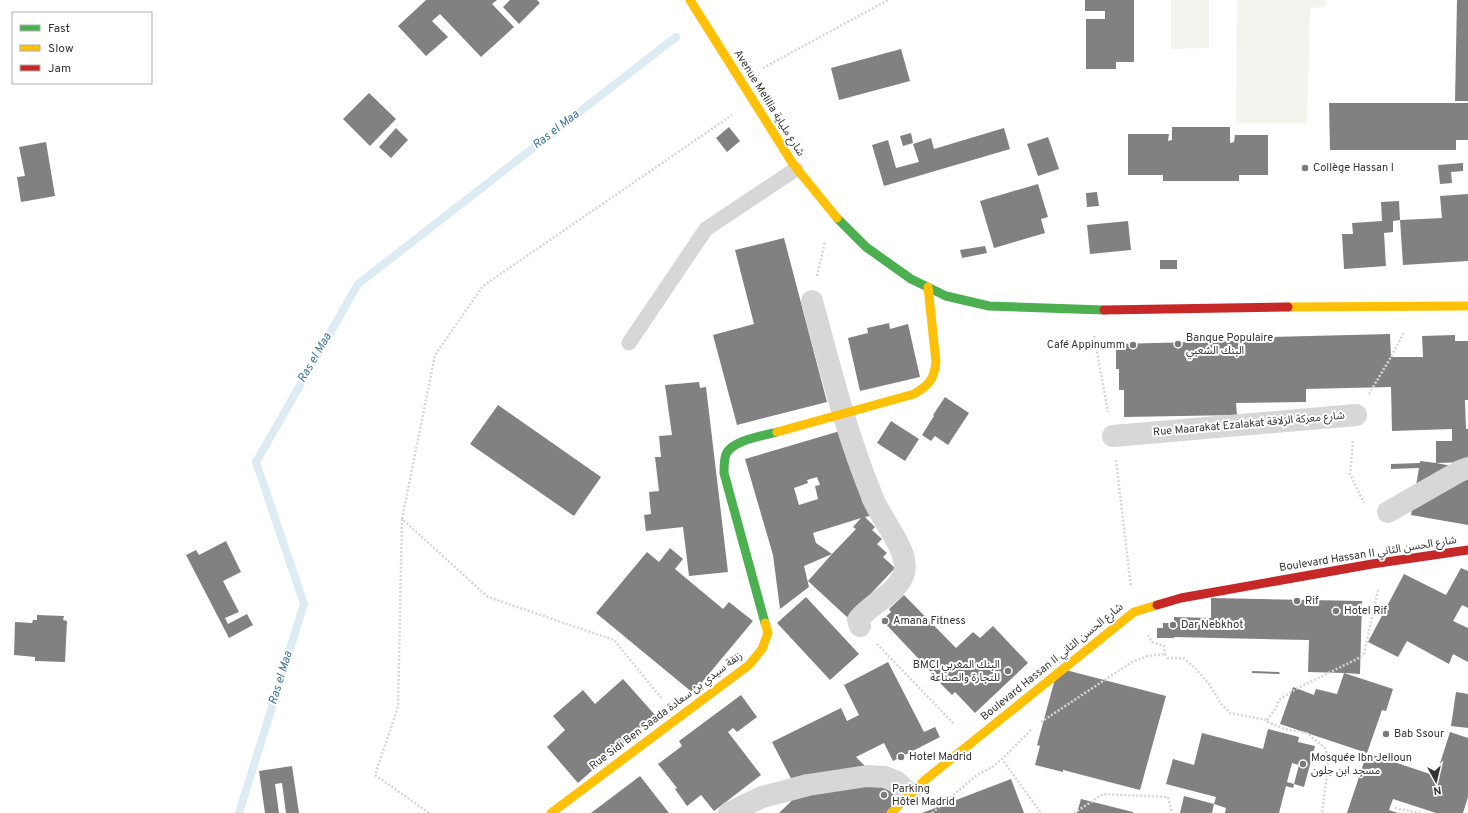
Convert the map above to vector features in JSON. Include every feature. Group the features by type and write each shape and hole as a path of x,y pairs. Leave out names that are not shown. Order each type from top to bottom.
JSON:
{"street":[{"name":"Avenue Melilia شارع ملياية","path":"690,0 734,72 796,168 834,215 866,247 911,279 946,296 989,306 1089,310 1468,306"},
{"name":"Rue Sidi Ben Saada زنقة سيدي بن سعادة","path":"551,813 749,665 762,649 768,633 724,474 724,457 732,447 744,441 914,394 926,387 935,372 936,362 928,288"},
{"path":"812,301 843,414 875,503 904,557 904,573 900,581 893,589 863,614 858,620 860,626"},
{"name":"Rue Maarakat Ezalakat شارع معركة الزلاقة","path":"1113,436 1356,415"},
{"path":"1388,512 1454,474 1468,468"},
{"name":"Boulevard Hassan II شارع الحسن الثاني","path":"891,813 925,780 1134,612 1181,598 1372,564 1468,550"},
{"path":"729,813 762,797 808,785 867,776 885,777 897,782 910,794"}],"lane":[{"path":"629,343 706,229 796,168"}],"path":[{"path":"740,81 888,0"},
{"path":"429,813 375,775 398,707 402,519 435,355 483,286 752,100"},
{"path":"812,301 820,260 834,215"},
{"name":"Rue Maarakat Ezalakat شارع معركة الزلاقة","path":"1356,415 1391,358 1417,306"},
{"path":"1356,415 1350,474 1369,512 1375,514 1388,512"},
{"path":"402,519 488,597 614,640 678,719"},
{"path":"1267,720 1276,708 1279,700 1296,689 1357,659 1364,654 1379,591 1372,564"},
{"path":"860,626 972,742"},
{"path":"1040,723 1132,662 1148,656 1166,654 1168,658 1183,658 1195,668 1222,705 1230,713 1267,720 1268,722 1285,729 1307,733 1325,748 1328,757 1322,813"},
{"path":"932,813 977,775 992,767 1007,755 1033,728"},
{"path":"1002,759 1041,813"},
{"path":"1074,813 1103,794 1168,797 1172,813"},
{"path":"1394,808 1421,813"}],"shaded area":[{"path":"1171,0 1209,0 1209,48 1171,49"},
{"path":"1237,0 1325,0 1325,7 1310,8 1307,123 1236,123"}],"building":[{"path":"426,0 497,0 492,4 514,27 481,57 440,14 432,21 448,37 426,56 398,26"},
{"path":"510,0 537,0 540,3 519,24 503,7"},
{"path":"1085,0 1134,0 1134,62 1116,62 1116,69 1086,69 1086,19 1105,19 1105,11 1085,11"},
{"path":"1457,0 1468,0 1468,101 1455,101"},
{"path":"901,49 910,81 839,100 831,68"},
{"path":"369,93 396,119 370,146 343,119"},
{"path":"1329,103 1468,103 1468,140 1456,140 1456,150 1330,150"},
{"path":"729,127 740,141 727,152 716,138"},
{"path":"1172,127 1230,127 1230,143 1234,142 1235,135 1268,135 1268,175 1239,175 1239,181 1163,181 1163,175 1128,175 1128,134 1169,134 1168,141 1172,140"},
{"path":"396,128 408,140 391,158 379,147"},
{"path":"1004,128 1010,149 884,186 872,145 888,140 896,168 919,162 913,144 931,138 934,149"},
{"path":"911,133 913,143 903,146 900,136"},
{"path":"1048,137 1059,169 1038,176 1027,144"},
{"path":"46,142 55,196 21,202 17,177 25,176 19,147"},
{"path":"1463,163 1463,171 1451,172 1452,183 1440,184 1438,165"},
{"path":"1038,184 1048,217 1041,219 1045,233 994,248 980,201"},
{"path":"1097,192 1099,206 1087,207 1086,193"},
{"path":"1468,194 1468,261 1403,265 1400,220 1442,218 1440,196"},
{"path":"1399,201 1400,220 1393,221 1393,232 1384,233 1386,266 1344,269 1342,234 1353,234 1352,223 1382,221 1381,202"},
{"path":"1128,221 1131,250 1090,254 1087,225"},
{"path":"784,238 827,402 737,425 713,335 754,324 735,250"},
{"path":"985,246 987,253 962,258 960,250"},
{"path":"1160,260 1177,260 1177,269 1160,269"},
{"path":"889,323 890,329 908,324 920,377 860,391 848,338 868,333 867,328"},
{"path":"1390,334 1391,357 1423,357 1422,336 1455,335 1455,341 1468,341 1468,400 1465,400 1466,429 1468,429 1468,462 1436,463 1436,441 1452,441 1452,429 1392,431 1391,387 1306,389 1306,402 1236,403 1237,415 1124,417 1124,390 1119,390 1119,369 1116,369 1116,344 1235,341 1235,338"},
{"path":"699,382 700,388 706,387 728,572 689,576 683,527 646,531 644,515 651,514 649,492 659,491 655,457 661,457 659,436 672,435 665,385"},
{"path":"945,397 969,413 948,445 935,436 931,441 922,435"},
{"path":"498,405 601,477 574,516 470,444"},
{"path":"891,421 919,439 905,461 877,443"},
{"path":"840,431 863,504 870,502 874,515 865,517 875,527 872,530 882,539 877,544 887,553 883,557 895,568 848,618 808,581 832,554 804,566 809,587 780,609 773,555 745,459","holes":["817,477 820,485 815,486 818,499 799,505 794,488 808,483 807,480","861,518 853,527 856,529 832,554 816,543 813,533"]},
{"path":"1420,461 1468,469 1468,525 1411,515 1419,468 1391,469 1391,464 1420,463"},
{"path":"226,541 241,572 223,581 239,612 225,618 228,624 247,614 253,625 229,638 186,555 196,550 199,555"},
{"path":"670,548 683,559 675,569 723,609 729,602 753,621 693,693 596,613 647,552 659,562"},
{"path":"1461,568 1468,571 1468,608 1462,605 1453,621 1468,628 1468,662 1453,654 1449,664 1407,641 1398,657 1368,642 1404,574 1446,595"},
{"path":"904,595 956,648 973,632 980,638 993,626 1028,663 975,713 955,692 952,695 940,683 943,681 933,670 931,672 882,620 891,612 889,609"},
{"path":"806,597 859,654 830,680 777,623"},
{"path":"1211,598 1362,601 1360,674 1308,672 1309,640 1174,637 1157,638 1157,628 1163,628 1163,623 1174,623 1174,617 1211,618"},
{"path":"37,615 64,616 63,620 67,621 65,662 35,661 35,657 14,655 15,622 32,623 33,620 37,620"},
{"path":"888,662 924,732 935,727 940,737 893,761 884,743 856,757 902,803 892,813 779,813 815,778 796,788 772,742 841,708 847,721 859,715 844,685"},
{"path":"1058,668 1166,696 1140,790 1063,770 1063,772 1035,765 1040,746 1037,745"},
{"path":"1252,671 1279,672 1280,674 1252,673"},
{"path":"1344,673 1393,689 1386,711 1382,710 1367,753 1280,724 1293,687 1314,695 1316,689 1337,694"},
{"path":"623,679 655,715 578,783 547,747 565,730 553,716 583,690 595,704"},
{"path":"1456,692 1468,694 1468,728 1451,726"},
{"path":"741,695 757,717 737,732 733,728 728,732 761,775 714,811 701,795 687,806 675,789 677,788 658,764 682,746 679,741"},
{"path":"1268,729 1299,737 1298,742 1315,746 1304,787 1294,784 1293,788 1286,786 1279,813 1225,813 1226,808 1214,804 1216,797 1166,784 1173,759 1194,765 1202,733 1263,749","holes":["1292,763 1299,765 1294,784 1287,782"]},
{"path":"1450,732 1468,738 1468,797 1463,813 1436,813 1393,799 1389,810 1398,813 1347,813 1367,753 1436,776"},
{"path":"292,766 299,813 286,813 282,783 275,784 279,813 265,813 259,771"},
{"path":"640,776 669,813 591,813"},
{"path":"1011,779 1024,813 922,813"},
{"path":"1184,796 1214,804 1212,813 1180,813"},
{"path":"1081,799 1133,812 1133,813 1077,813"}],"waterway":[{"name":"Ras el Maa","path":"239,813 304,604 256,462 358,284 676,37"}],"traffic: fast":[{"path":"837,218 866,247 911,279 946,296 989,306 1104,310"},
{"path":"765,623 724,473 724,464 726,454 735,445 749,439 777,432"}],"traffic: slow":[{"path":"690,0 793,164 837,218"},
{"path":"777,432 914,394 927,385 934,373 936,362 928,287"},
{"path":"1288,307 1468,306"},
{"path":"891,813 925,780 1134,612 1157,605"},
{"path":"551,813 749,665 762,649 768,633 765,623"}],"traffic: jam":[{"path":"1104,310 1288,307"},
{"path":"1157,605 1181,598 1372,564 1468,550"}],"place":[{"name":"Collège Hassan I","path":"1305,168"},
{"name":"Banque Populaire البنك الشعبي","path":"1178,344"},
{"name":"Café Appinumm","path":"1133,345"},
{"name":"Rif","path":"1297,601"},
{"name":"Hotel Rif","path":"1336,611"},
{"name":"Amana Fitness","path":"885,621"},
{"name":"Dar Nebkhot","path":"1173,625"},
{"name":"BMCI البنك المغربي للتجارة والصناعة","path":"1008,671"},
{"name":"Bab Ssour","path":"1386,734"},
{"name":"Hotel Madrid","path":"901,757"},
{"name":"Mosquée Ibn Jelloun مسجد ابن جلون","path":"1303,764"},
{"name":"Parking Hôtel Madrid","path":"884,795"}]}
